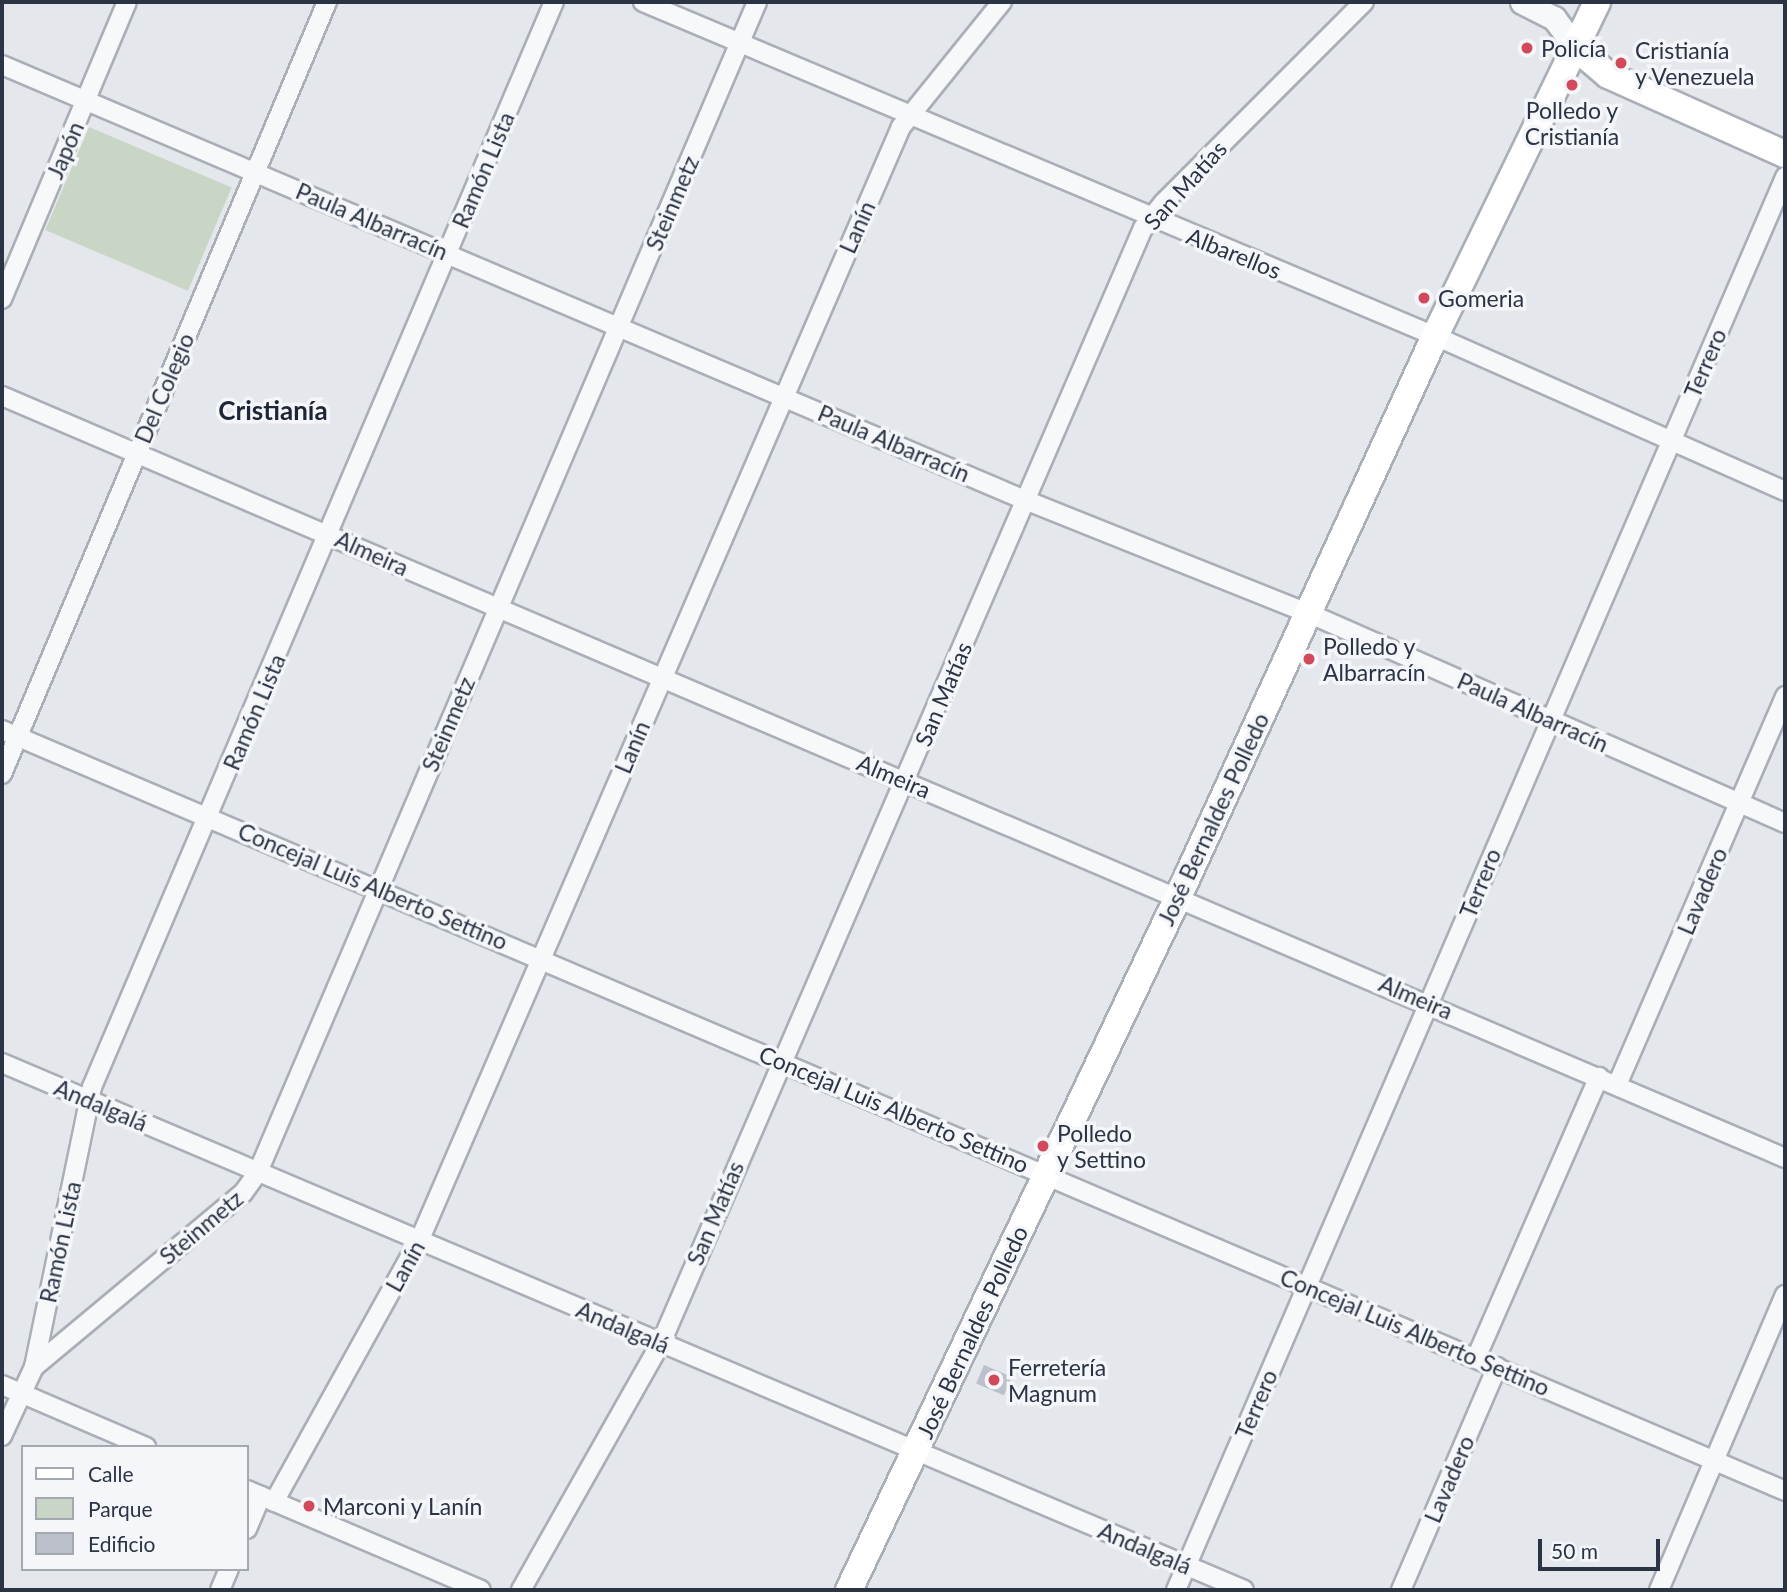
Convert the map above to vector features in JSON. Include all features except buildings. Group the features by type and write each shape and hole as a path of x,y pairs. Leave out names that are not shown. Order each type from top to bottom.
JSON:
{"main road":[{"name":"José Bernaldes Polledo","path":"849,1590 917,1453 1045,1173 1179,895 1435,336 1597,2"},
{"path":"1574,46 1608,75 1785,153"}],"street":[{"name":"Japón","path":"2,299 127,2"},
{"name":"Del Colegio","path":"2,774 10,734 137,453 327,2"},
{"name":"Ramón Lista","path":"2,1436 34,1367 89,1100 554,2"},
{"name":"Albarellos","path":"643,2 907,117 1435,336 1785,491"},
{"name":"Steinmetz","path":"34,1367 243,1194 258,1172 757,2"},
{"name":"Lanín","path":"248,1526 260,1496 420,1239 784,395 907,117 1002,2"},
{"name":"San Matías","path":"521,1590 661,1343 779,1061 905,782 1149,218 1364,2"},
{"path":"1522,2 1554,18 1574,46"},
{"name":"Paula Albarracín","path":"2,65 784,395 1025,500 1308,613 1785,822"},
{"name":"Terrero","path":"1176,1590 1785,177"},
{"name":"Almeira","path":"2,396 905,782 1179,895 1785,1158"},
{"name":"Lavadero","path":"1617,1085 1785,696"},
{"name":"Concejal Luis Alberto Settino","path":"10,734 209,815 376,891 542,958 1785,1491"},
{"name":"Andalgalá","path":"2,1063 1244,1590"},
{"path":"1476,1357 1599,1077"},
{"path":"1659,1590 1785,1295"},
{"name":"Lavadero","path":"1401,1590 1497,1367"},
{"path":"2,1385 141,1445"},
{"path":"260,1496 481,1590"},
{"path":"220,1590 228,1571"}],"green space":[{"path":"89,127 232,188 188,291 45,230"}],"place":[{"name":"Policía","path":"1527,48"},
{"name":"Cristianía y Venezuela","path":"1621,63"},
{"name":"Polledo y Cristianía","path":"1572,85"},
{"name":"Gomeria","path":"1424,298"},
{"name":"Polledo y Albarracín","path":"1309,659"},
{"name":"Polledo y Settino","path":"1043,1146"},
{"name":"Ferretería Magnum","path":"994,1380"},
{"name":"Marconi y Lanín","path":"309,1506"}],"district":[{"name":"Cristianía","path":"273,411"}]}
